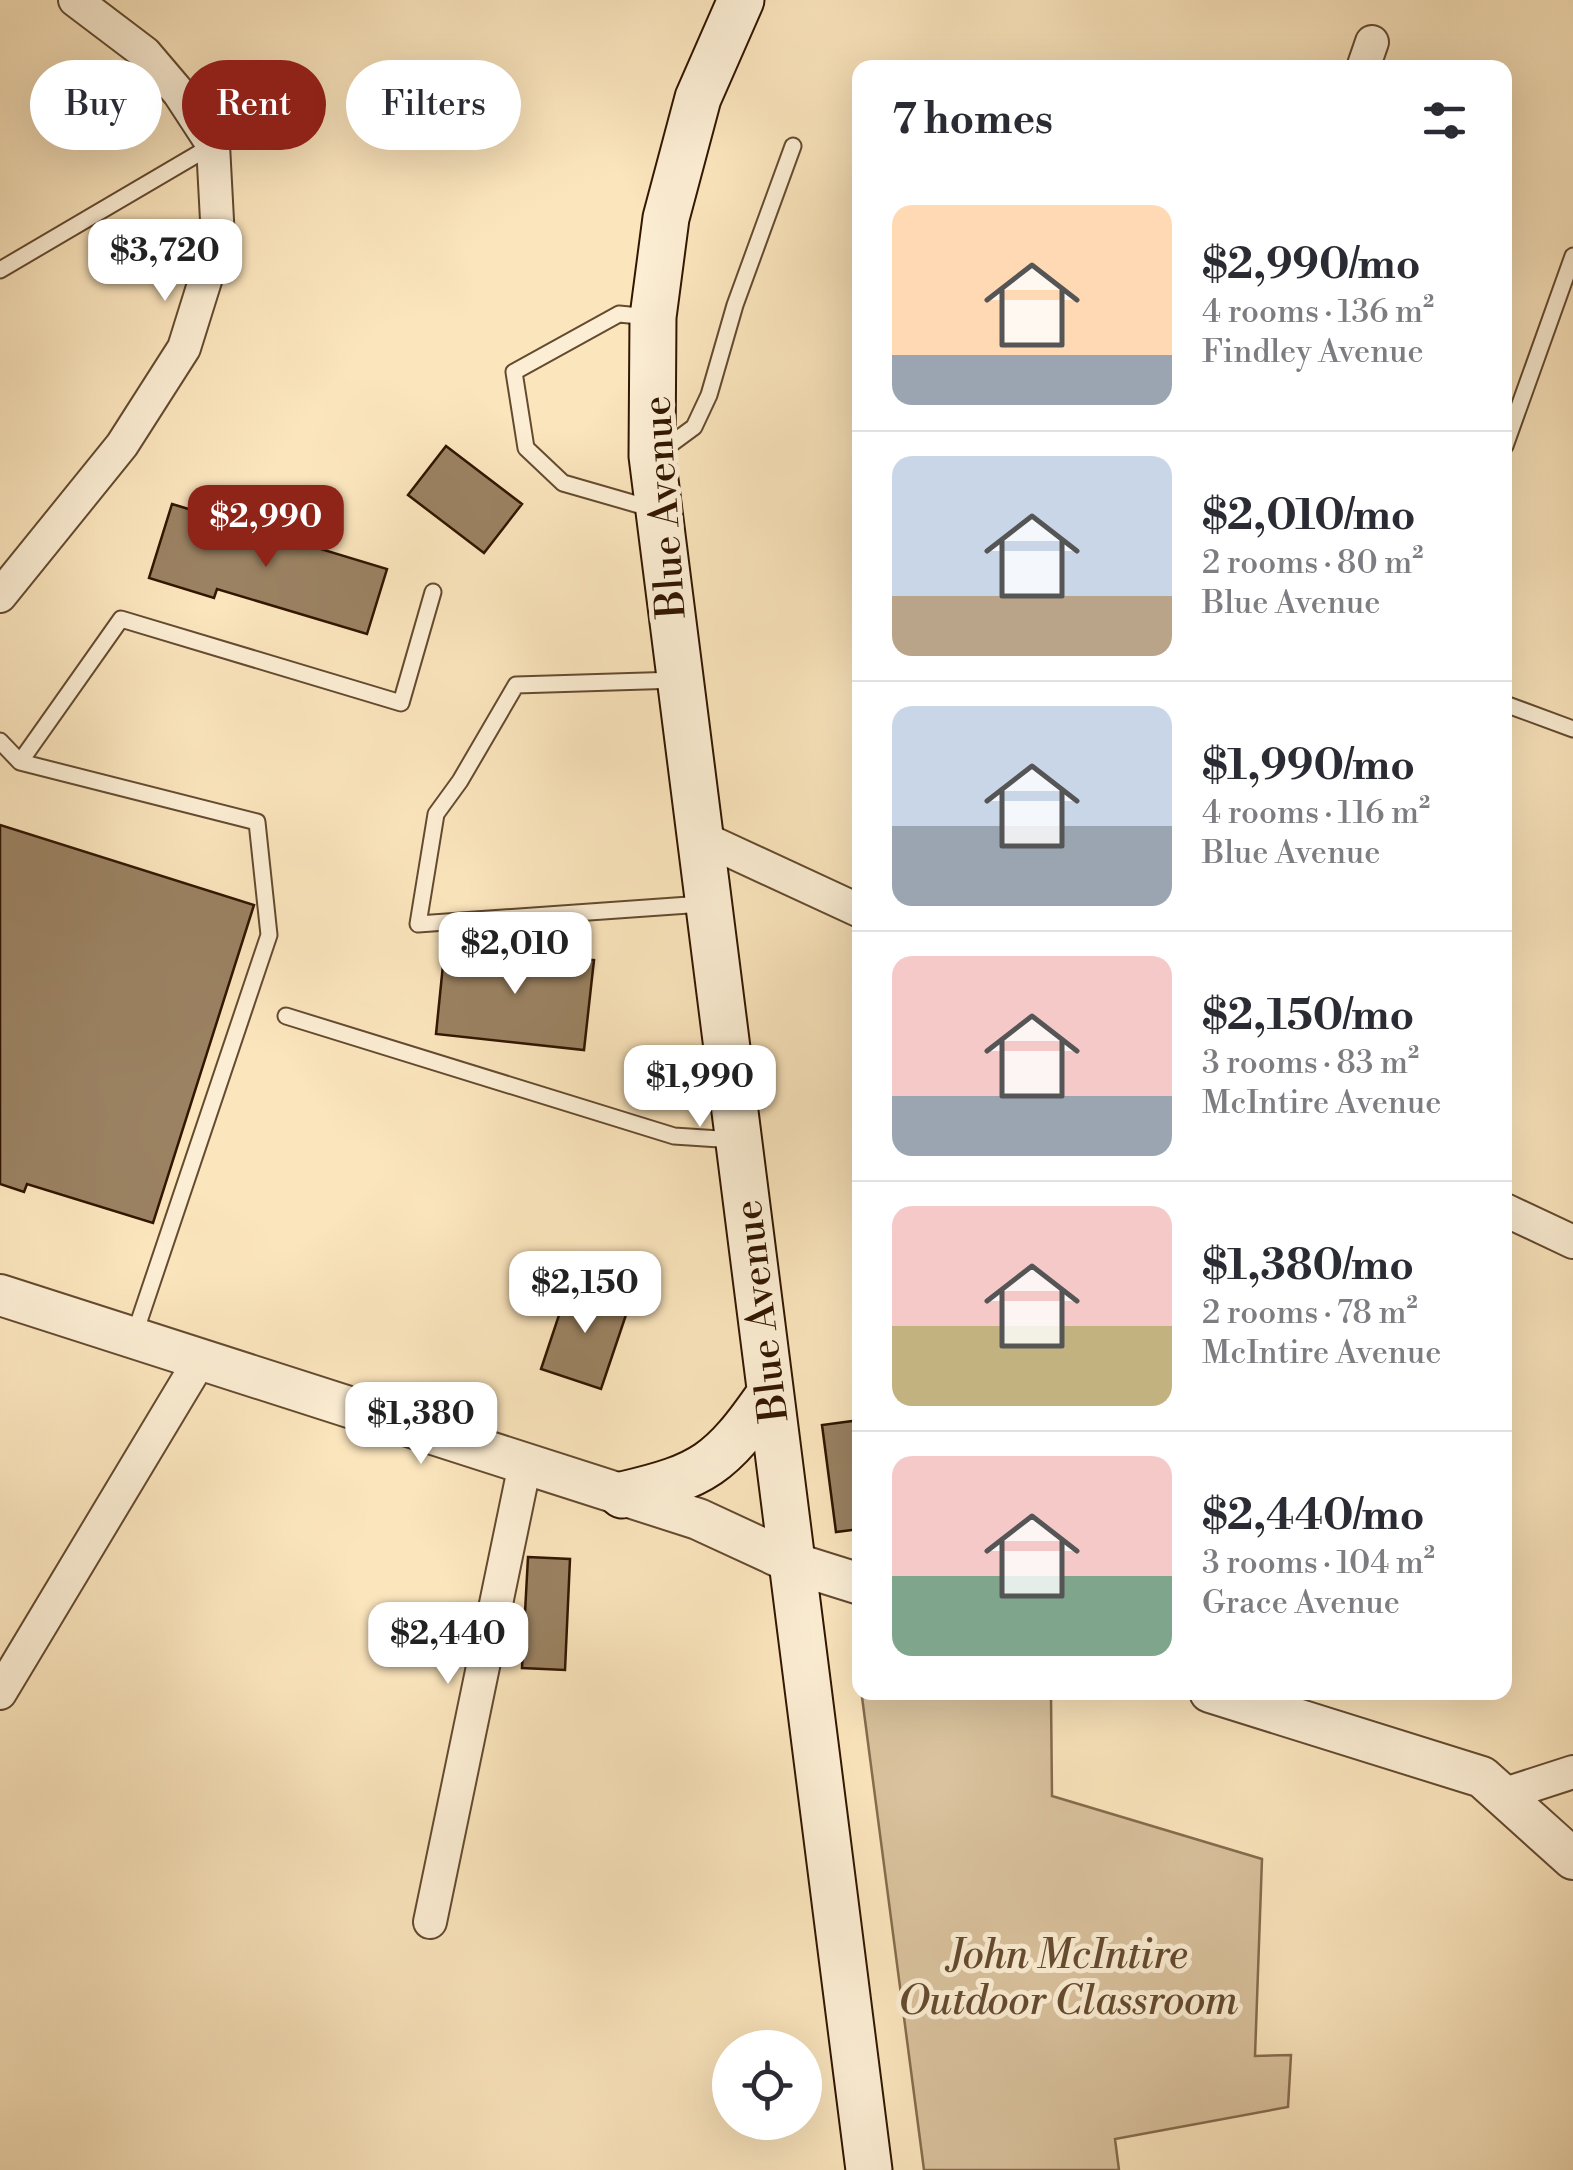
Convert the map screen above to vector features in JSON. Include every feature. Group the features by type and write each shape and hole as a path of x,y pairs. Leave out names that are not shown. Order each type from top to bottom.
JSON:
{"main road":[{"name":"Blue Avenue","path":"741,0 698,98 666,218 653,317 652,456 869,2170"},
{"path":"622,1494 702,1471 728,1451 769,1395"}],"street":[{"path":"75,0 145,53 182,98"},
{"path":"2,589 122,445 184,348 218,239 213,150"},
{"path":"698,836 852,906"},
{"path":"1512,1213 1573,1242"},
{"path":"0,1295 622,1494 698,1520 793,1563 852,1581"},
{"path":"0,1692 200,1360"},
{"path":"430,1922 525,1464"},
{"path":"1236,1700 1482,1777 1573,1859"},
{"path":"1502,1795 1573,1772"}],"lane":[{"path":"652,456 686,437 694,427 793,146"},
{"path":"0,270 203,150"},
{"path":"1512,426 1573,256"},
{"path":"653,317 618,314 514,372 526,448 563,484 657,510"},
{"path":"20,762 120,619 401,703 433,592"},
{"path":"678,680 516,684 460,781 436,814 418,924 707,904"},
{"path":"1512,706 1573,728"},
{"path":"0,741 20,762 257,822 269,935 133,1338"},
{"path":"286,1016 674,1136 739,1140"}],"green space":[{"name":"John McIntire Outdoor Classroom","path":"862,1700 1051,1700 1052,1796 1262,1859 1255,2056 1291,2055 1288,2107 1115,2139 1119,2170 924,2170"}],"building":[{"path":"446,446 522,504 484,553 408,495"},
{"path":"172,504 387,569 367,634 217,589 214,598 149,578"},
{"path":"0,825 254,905 153,1223 27,1184 24,1192 0,1184"},
{"path":"445,945 594,960 584,1050 436,1034"},
{"path":"570,1282 630,1303 601,1389 541,1369"},
{"path":"852,1421 852,1530 836,1532 822,1425"},
{"path":"528,1557 570,1559 565,1670 522,1668"}]}
